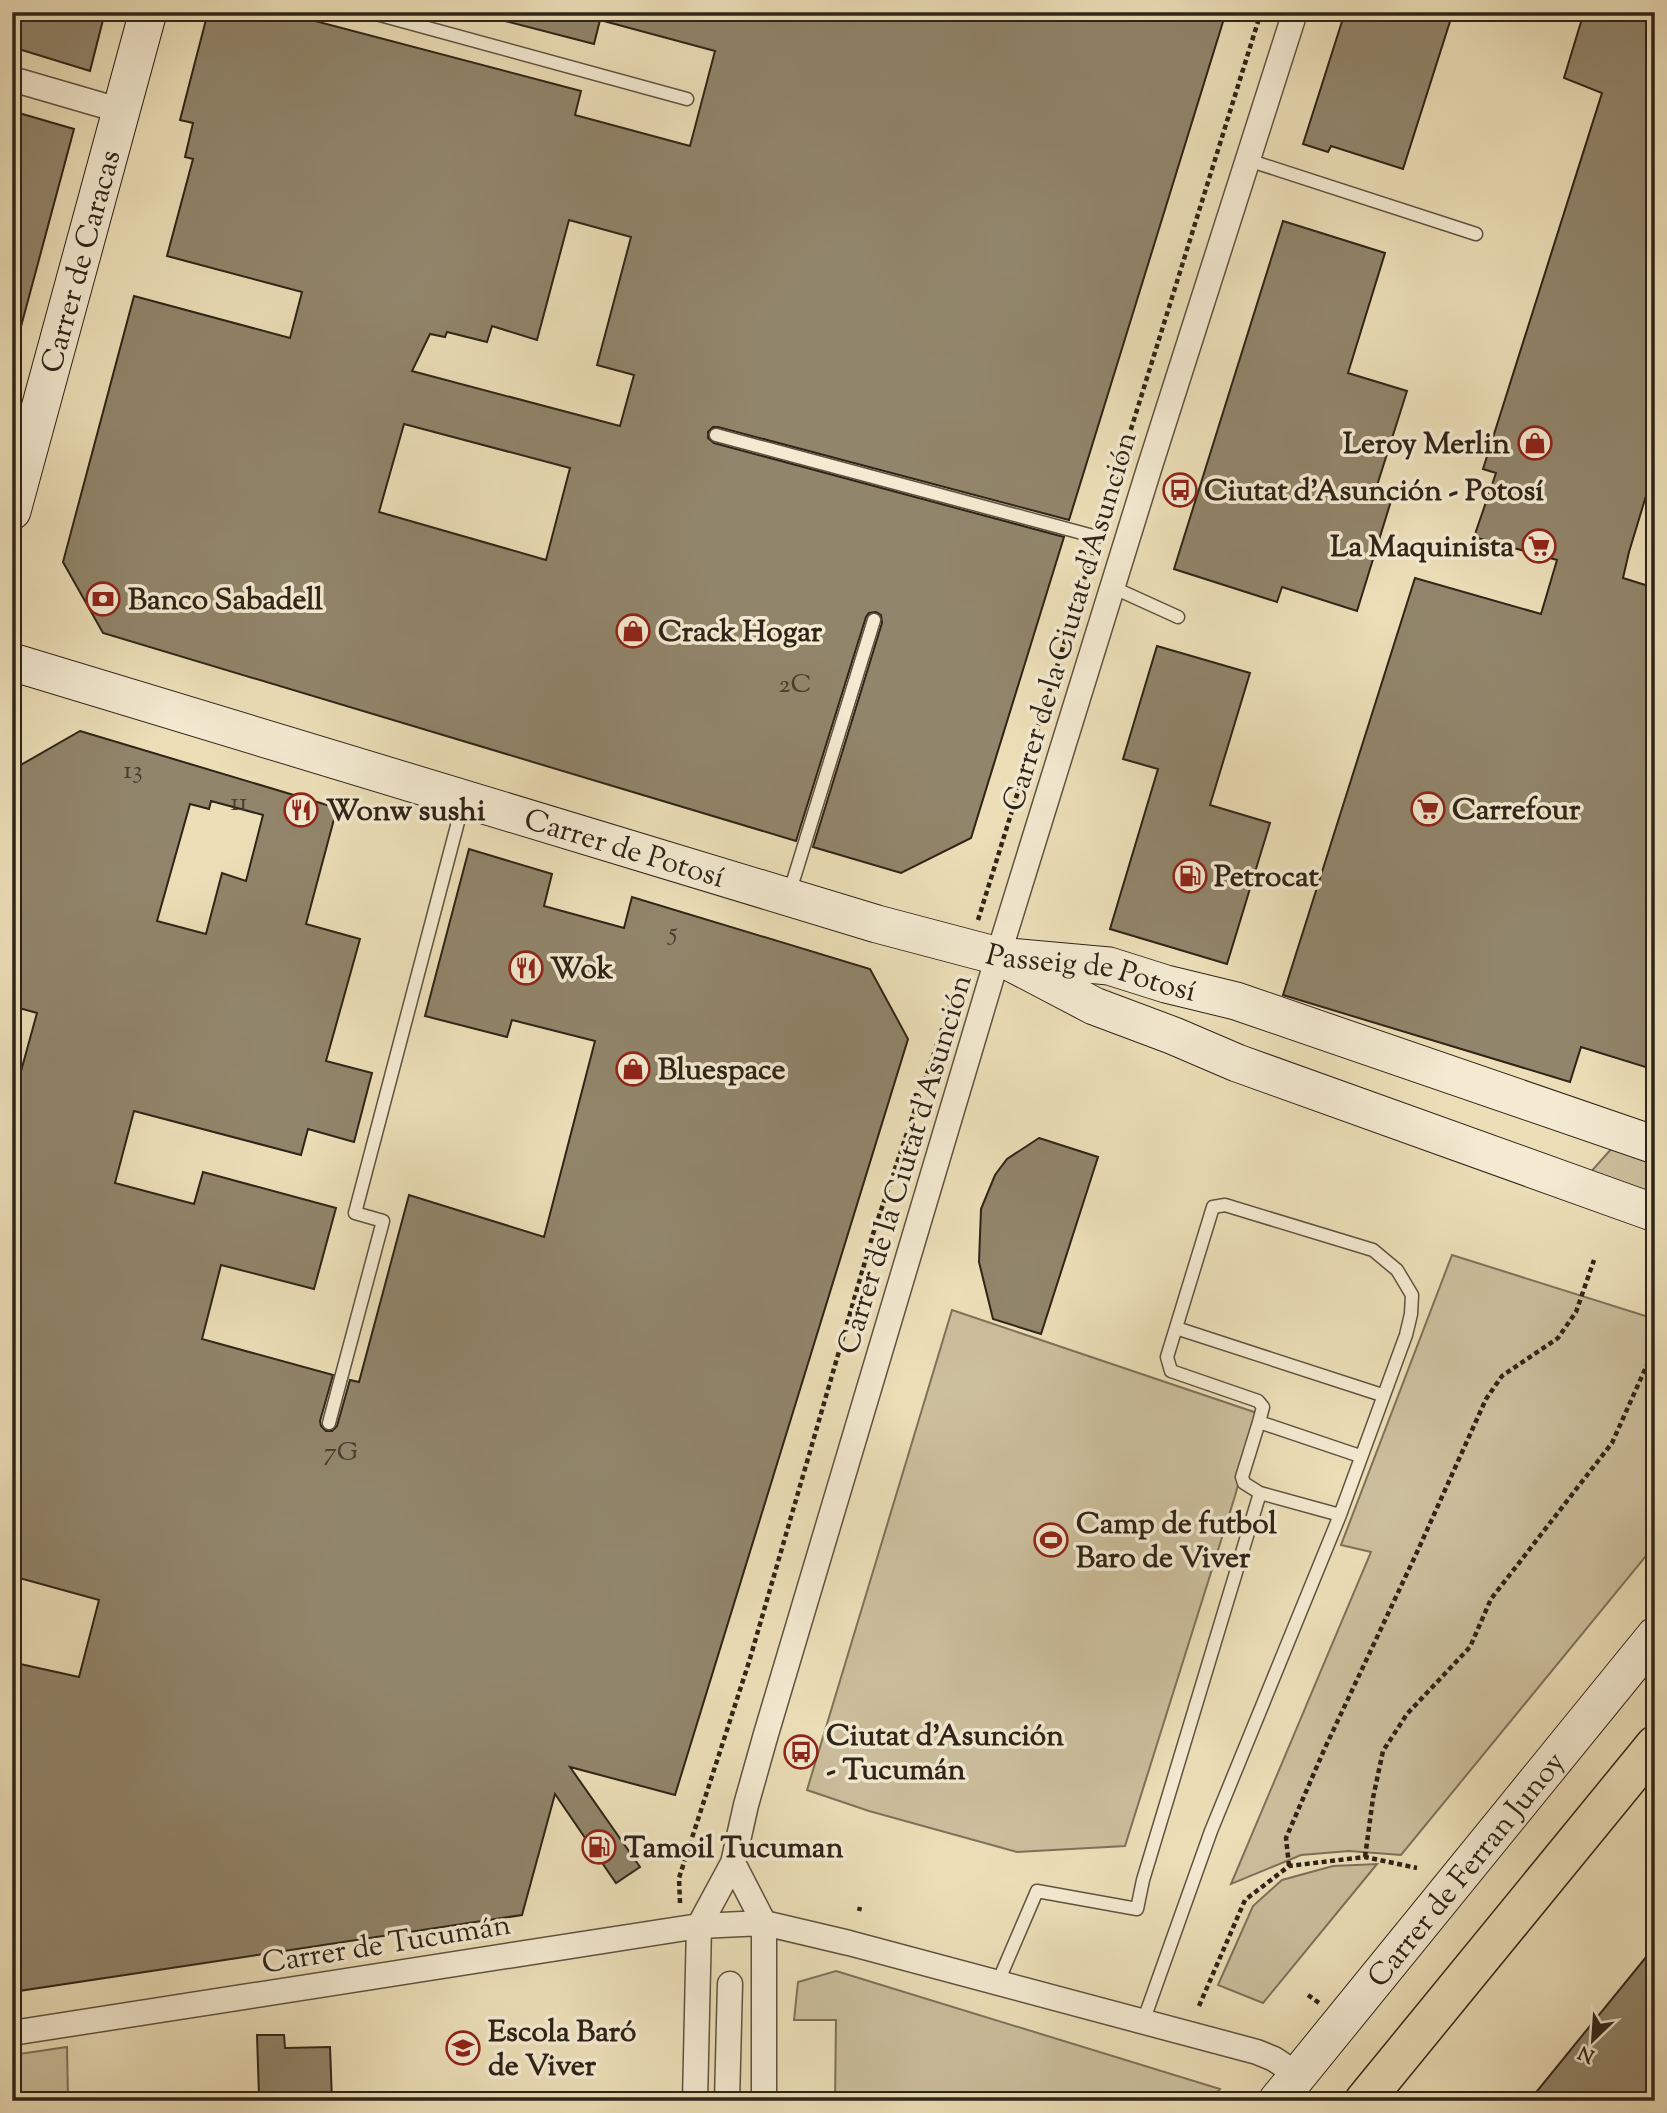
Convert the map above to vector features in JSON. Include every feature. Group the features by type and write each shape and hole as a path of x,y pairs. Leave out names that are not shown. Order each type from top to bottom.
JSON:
{"highway":[{"path":"1364,2101 1655,1745"}],"street":[{"name":"Carrer de Caracas","path":"12,511 148,12"},
{"name":"Carrer de la Ciutat d'Asunción","path":"733,1863 763,1746 998,956 1295,12"},
{"path":"12,79 122,111"},
{"name":"Carrer de Potosí","path":"12,662 788,898 998,956"},
{"name":"Passeig de Potosí","path":"998,956 1109,965 1167,984 1236,1001 1655,1144"},
{"name":"Passeig de Potosí","path":"998,956 1094,1006 1237,1063 1655,1213"},
{"name":"Carrer de Ferran Junoy","path":"1287,2088 1655,1636"},
{"path":"733,1863 764,1923 764,2101"},
{"path":"695,2101 699,1926 733,1863"},
{"name":"Carrer de Tucumán","path":"12,2032 699,1926 764,1923 849,1943 1257,2052 1274,2060 1287,2088"},
{"path":"727,2101 730,1984"}],"lane":[{"path":"369,12 687,99"},
{"path":"1248,160 1476,234"},
{"path":"716,435 1097,537"},
{"path":"1112,587 1178,617"},
{"path":"788,898 874,621"},
{"path":"329,1423 383,1221 355,1213 464,799"},
{"path":"1143,2022 1211,1831 1340,1515 1406,1335 1411,1314 1412,1295 1397,1270 1373,1250 1225,1205 1213,1206 1167,1357 1171,1371 1258,1401 1263,1407 1242,1477 1249,1488 1340,1515"},
{"path":"1176,1328 1382,1395"},
{"path":"1259,1422 1360,1456"},
{"path":"998,1982 1037,1891 1137,1909 1146,1868 1259,1493"}],"path":[{"name":"Carrer de la Ciutat d'Asunción","path":"996,861 1261,12"},
{"name":"Carrer de la Ciutat d'Asunción","path":"679,1878 753,1648 873,1234 932,1063"},
{"path":"1289,1866 1286,1838 1486,1399 1502,1376 1558,1338 1576,1312 1594,1260"},
{"path":"1365,1857 1383,1751 1407,1714 1470,1647 1491,1599 1612,1443 1655,1347"},
{"path":"1199,2006 1245,1900 1289,1866 1365,1857 1418,1868"}],"shaded area":[{"path":"1613,1147 1655,1161 1655,1199 1588,1175"},
{"path":"1452,1255 1655,1319 1655,1545 1401,1855 1349,1851 1301,1855 1231,1884 1371,1552 1341,1545"},
{"name":"Camp de futbol Baro de Viver","path":"952,1310 1257,1413 1235,1496 1125,1846 1017,1852 869,1811 807,1790"},
{"path":"1377,1864 1263,2003 1218,1985 1253,1906 1282,1880 1333,1866"},
{"path":"836,1971 1220,2089 1210,2101 835,2101 836,2020 794,2020 798,1982"},
{"path":"67,2047 68,2101 12,2101 12,2055"}],"building":[{"path":"12,12 105,12 90,71 12,47"},
{"path":"208,12 281,12 581,91 575,115 690,146 715,51 600,20 594,44 501,20 502,12 1226,12 1069,520 718,427 713,427 708,432 708,438 714,443 1064,537 971,838 901,873 813,847 882,623 881,615 876,612 869,613 866,617 796,841 103,633 63,562 134,296 290,338 302,292 167,256 193,159 185,157 193,123 180,120","holes":["569,220 631,237 597,365 634,375 620,426 412,371 430,334 445,337 447,332 487,342 492,326 537,340","404,424 570,468 546,560 379,512"]},
{"path":"1345,12 1453,12 1403,169 1331,146 1328,152 1303,144"},
{"name":"La Maquinista","path":"1584,12 1655,12 1655,501 1646,496 1623,578 1655,588 1655,1070 1581,1047 1570,1082 1283,995 1415,578 1541,614 1557,560 1474,537 1496,473 1483,469 1602,93 1564,78"},
{"path":"12,111 74,129 19,334 12,333"},
{"path":"1283,221 1385,253 1348,373 1407,391 1374,495 1391,501 1357,611 1282,587 1277,602 1174,569"},
{"path":"1157,646 1250,673 1210,805 1270,823 1227,964 1110,929 1158,769 1123,759"},
{"path":"80,731 337,808 306,924 360,939 326,1061 372,1073 354,1142 308,1129 301,1155 134,1111 115,1183 194,1204 203,1172 336,1208 314,1289 221,1265 202,1339 333,1375 320,1421 326,1431 332,1431 337,1426 350,1380 359,1382 409,1195 544,1237 595,1041 512,1020 507,1037 425,1016 469,849 552,874 544,906 624,928 632,897 870,969 908,1039 675,1795 570,1767 640,1867 616,1883 555,1794 522,1915 12,1992 12,1693 20,1664 79,1677 99,1600 12,1576 12,1104 37,1013 12,1006 12,770","holes":["211,801 263,815 246,881 222,873 206,934 157,921 190,804 209,809"]},
{"path":"1039,1138 1098,1157 1041,1334 993,1319 979,1262 981,1209 995,1175 1007,1159"},
{"path":"1655,1946 1655,2101 1529,2101"},
{"path":"257,2035 284,2035 285,2048 330,2047 332,2101 297,2101 297,2095 259,2096"}],"place":[{"name":"Leroy Merlin","path":"1535,443"},
{"name":"Ciutat d'Asunción - Potosí","path":"1180,490"},
{"name":"La Maquinista","path":"1539,546"},
{"name":"Banco Sabadell","path":"103,599"},
{"name":"Crack Hogar","path":"633,631"},
{"name":"Carrefour","path":"1428,809"},
{"name":"Wonw sushi","path":"301,810"},
{"name":"Petrocat","path":"1190,876"},
{"name":"Wok","path":"526,968"},
{"name":"Bluespace","path":"633,1069"},
{"name":"Camp de futbol Baro de Viver","path":"1051,1540"},
{"name":"Ciutat d'Asunción - Tucumán","path":"801,1752"},
{"name":"Tamoil Tucuman","path":"599,1847"},
{"name":"Escola Baró de Viver","path":"463,2048"}]}
